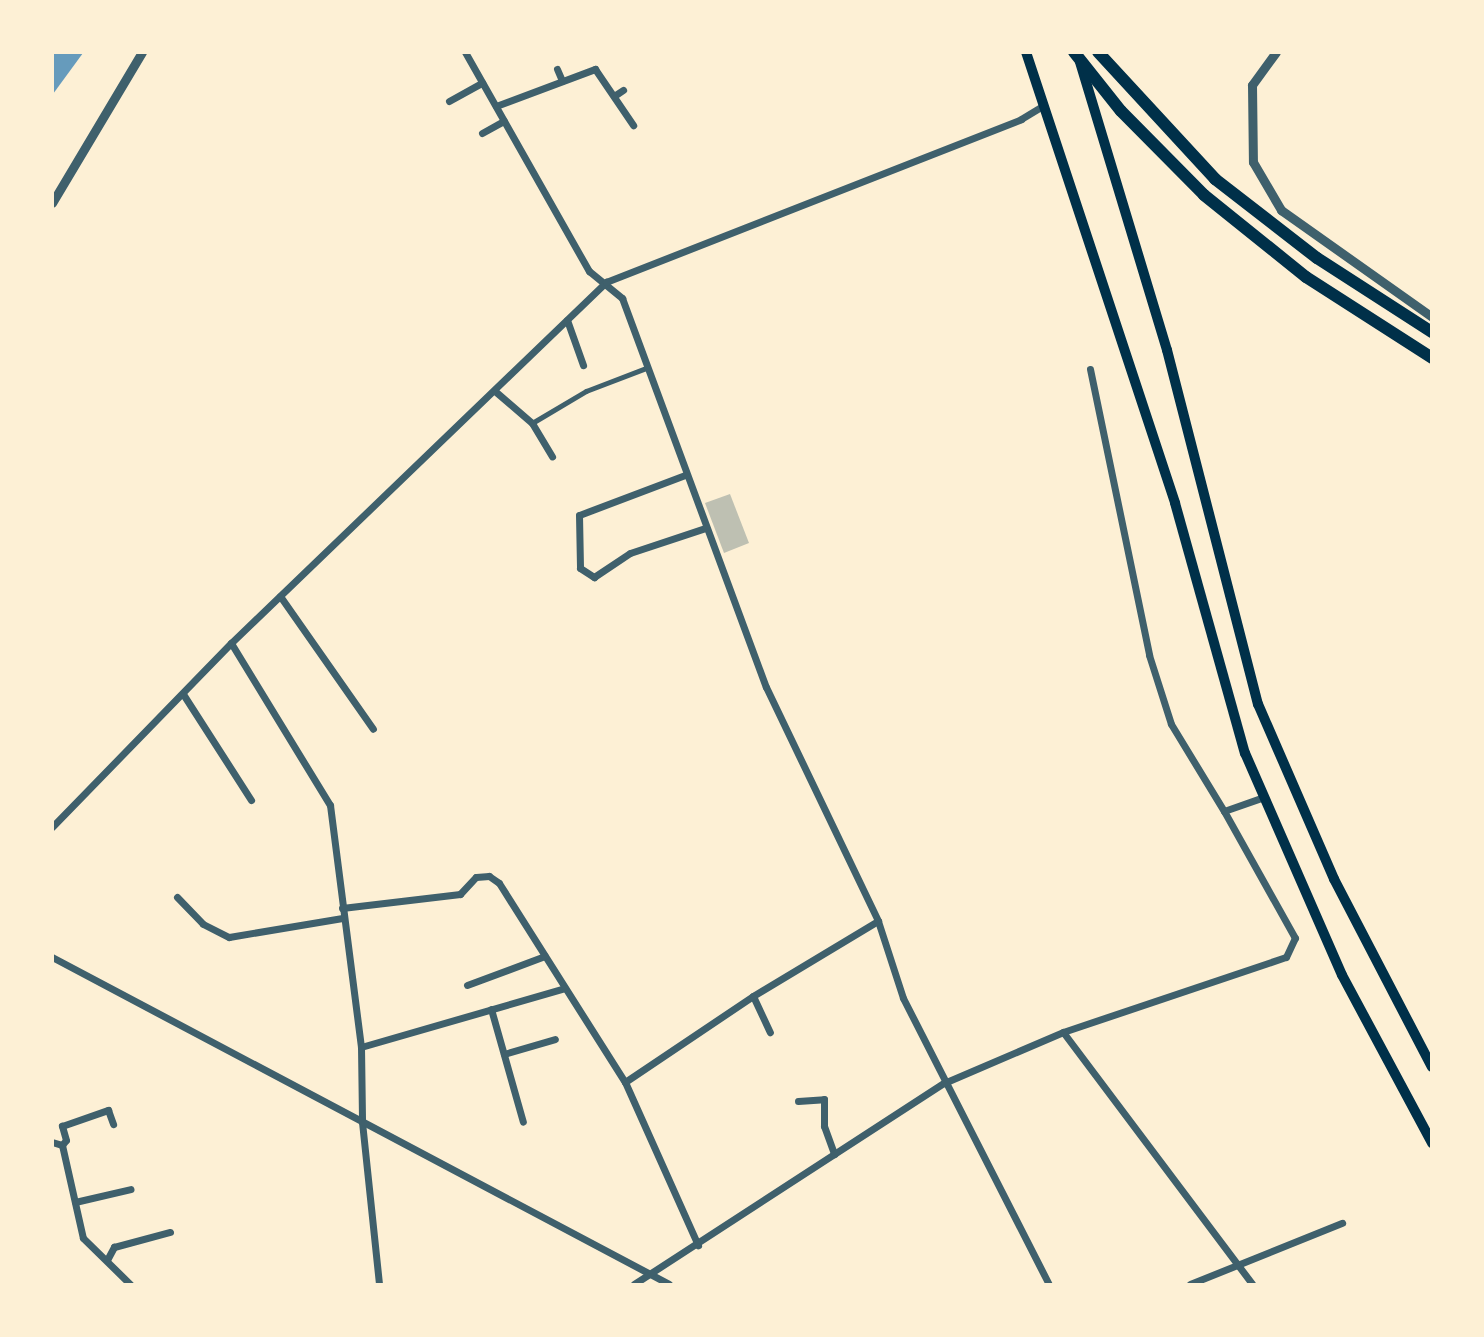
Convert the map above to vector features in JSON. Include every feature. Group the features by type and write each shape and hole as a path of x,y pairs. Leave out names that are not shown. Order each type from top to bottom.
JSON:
{"highway":[{"path":"1076,52 1158,151 1224,212 1306,277 1432,358"},
{"path":"1098,52 1215,179 1307,251 1432,332"}],"main road":[{"path":"1026,52 1175,503 1245,753 1342,975 1432,1143"},
{"path":"1076,52 1167,351 1258,704 1334,879 1432,1067"}],"street":[{"path":"52,203 142,52"},
{"path":"465,52 589,271 606,282 622,298 685,475 766,687 878,920 903,998 944,1083 1049,1284"},
{"path":"1276,52 1252,85 1253,162 1282,210 1432,317"},
{"path":"557,69 562,81"},
{"path":"496,106 595,69 633,125"},
{"path":"449,101 482,83"},
{"path":"614,96 623,90"},
{"path":"52,827 184,694 230,643 496,392 606,282 1021,119 1044,105"},
{"path":"482,133 504,121"},
{"path":"567,320 583,365"},
{"path":"533,423 586,391 646,369"},
{"path":"634,1284 944,1083 1063,1032 1286,957 1295,938 1171,723 1149,655 1090,369"},
{"path":"496,392 533,423 552,456"},
{"path":"685,475 579,515 580,568 594,577 629,553 705,528"},
{"path":"281,596 373,729"},
{"path":"230,643 330,804 342,918 361,1047 362,1122 379,1284"},
{"path":"184,694 251,800"},
{"path":"1224,811 1264,797"},
{"path":"342,908 460,894 476,877 489,876 499,883 625,1082 698,1245"},
{"path":"177,897 203,924 229,937 342,918"},
{"path":"625,1082 753,996 878,920"},
{"path":"467,985 545,956"},
{"path":"52,957 669,1284"},
{"path":"361,1047 565,988"},
{"path":"753,996 770,1032"},
{"path":"491,1009 523,1122"},
{"path":"1063,1032 1252,1284"},
{"path":"504,1054 555,1040"},
{"path":"798,1101 824,1100 824,1126 834,1154"},
{"path":"62,1145 66,1140 62,1126 108,1110 113,1124"},
{"path":"52,1142 62,1145"},
{"path":"62,1145 83,1238 130,1284"},
{"path":"75,1202 131,1189"},
{"path":"1190,1284 1342,1223"},
{"path":"107,1260 114,1247 170,1231"}],"water":[{"path":"52,53 83,53 53,94"}],"building":[{"path":"730,494 749,543 724,553 705,503"}]}
